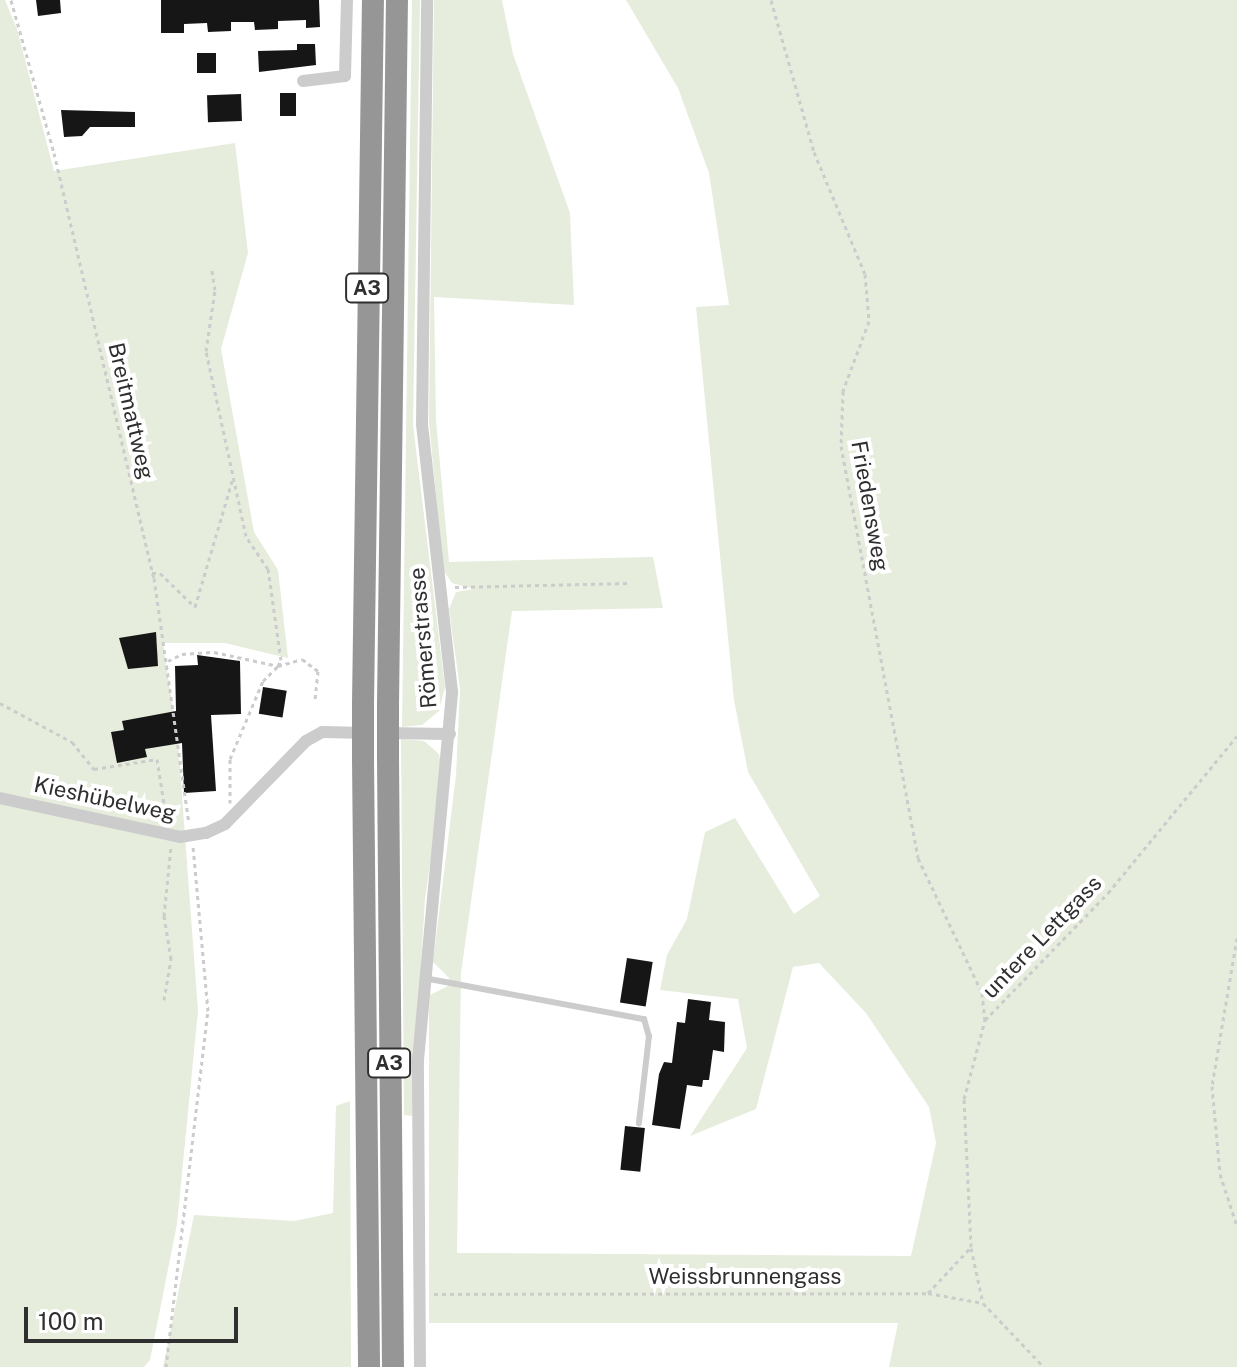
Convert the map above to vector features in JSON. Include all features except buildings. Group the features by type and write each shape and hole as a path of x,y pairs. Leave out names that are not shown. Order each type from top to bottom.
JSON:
{"highway":[{"name":"A3","path":"369,1367 363,704 373,0"},
{"name":"A3","path":"393,1367 388,704 397,0"}],"street":[{"path":"303,81 345,76 347,0"},
{"name":"Römerstrasse","path":"420,1367 418,1060 452,692 422,424 427,0"},
{"name":"Kieshübelweg","path":"0,798 171,835 191,835 225,824 306,741 322,732 450,734"}],"lane":[{"path":"424,978 644,1019 649,1036 639,1123"}],"path":[{"name":"Breitmattweg","path":"11,0 54,153 152,573 168,661 191,835 208,1011 166,1367"},
{"name":"Friedensweg","path":"771,0 814,152 865,274 869,321 843,391 841,446 918,858 982,993 985,1020"},
{"path":"212,270 215,290 206,351 246,536 268,569 281,652 278,666 255,694 230,759 229,801 235,813"},
{"path":"152,573 160,573 195,607 234,477"},
{"path":"439,588 630,583"},
{"path":"168,661 182,654 214,652 278,666 302,659 318,671 315,701"},
{"path":"0,703 72,742 94,769 157,759 171,835 164,916 171,951 164,1000"},
{"name":"untere Lettgass","path":"983,1303 971,1247 964,1099 985,1020 1108,893 1237,736"},
{"path":"1237,938 1212,1086 1220,1174 1237,1226"},
{"path":"928,1293 971,1247"},
{"name":"Weissbrunnengass","path":"418,1294 928,1293 983,1303"},
{"path":"983,1303 1044,1367"}],"green space":[{"path":"0,0 5,0 17,29 54,171 235,143 248,253 221,349 254,532 278,570 288,658 225,643 163,643 178,742 198,1011 177,1224 150,1360 144,1367 0,1367"},
{"path":"412,0 420,0 413,425 445,687 439,711 422,725 402,727"},
{"path":"434,0 502,0 513,54 570,213 574,305 434,297 436,420 449,562 653,557 663,608 512,611 461,973 457,1253 911,1256 936,1143 929,1107 866,1013 819,963 793,967 756,1109 690,1136 747,1048 738,999 660,990 667,955 687,919 705,832 735,818 794,914 820,896 748,772 734,700 696,307 729,305 709,173 678,88 626,0 1237,0 1237,1367 889,1367 898,1323 429,1323 429,1010 430,995 448,986 449,978 433,962 456,775 460,689 449,609 456,592 473,589 452,583 443,570 429,421"},
{"path":"401,739 424,741 439,754 443,774 425,899 412,1116 404,1115"},
{"path":"350,1101 351,1367 163,1367 194,1215 294,1221 333,1213 336,1106"}]}
